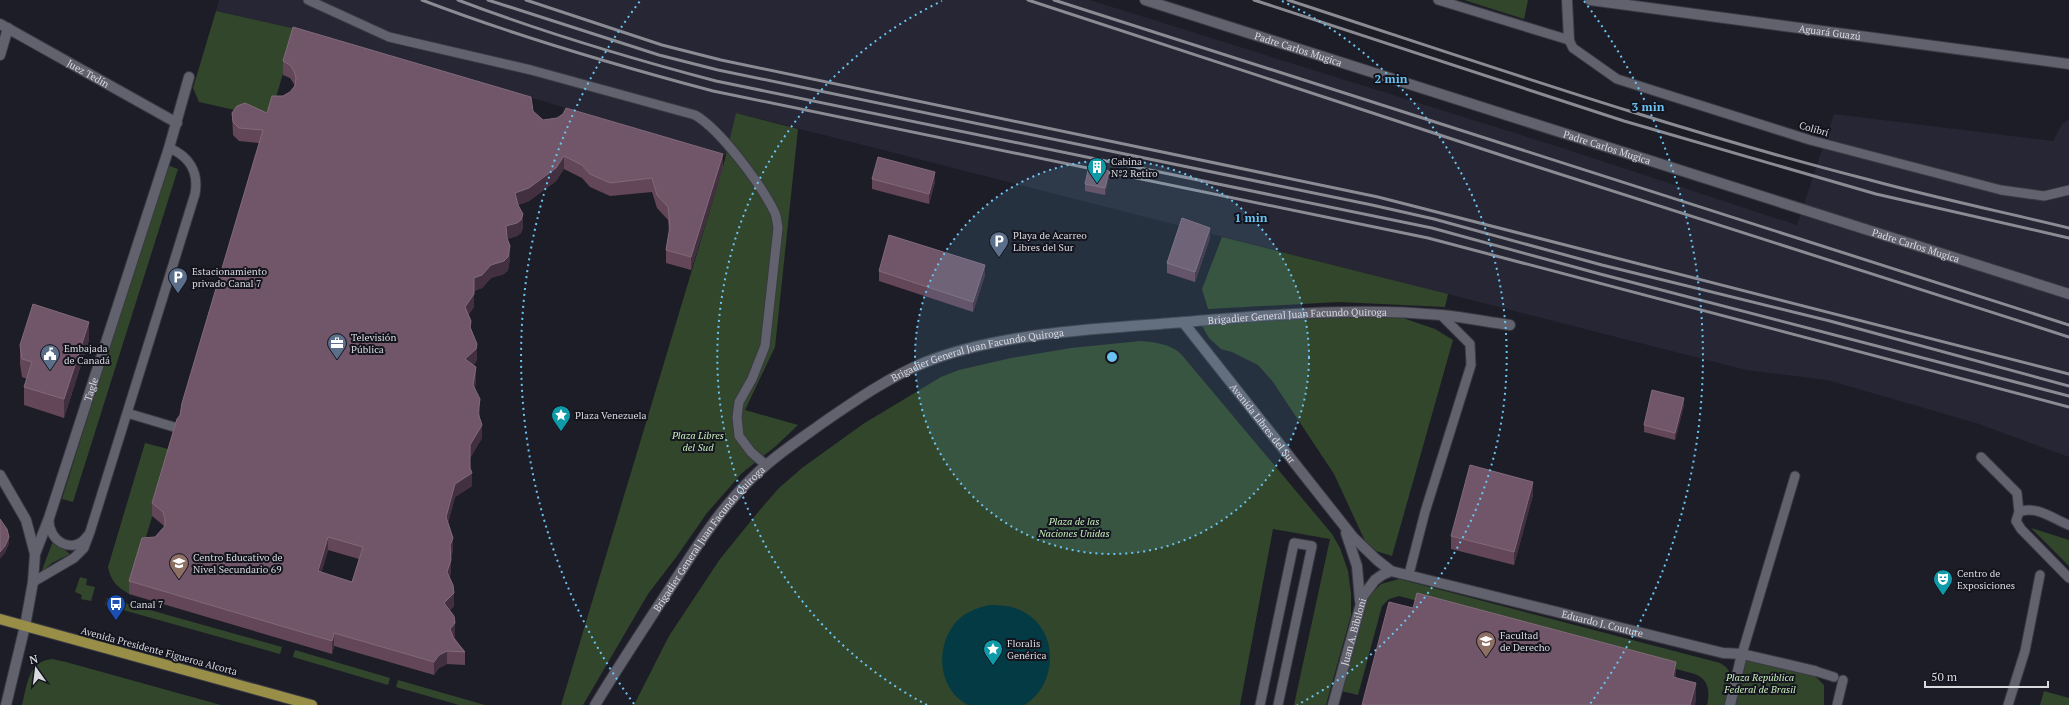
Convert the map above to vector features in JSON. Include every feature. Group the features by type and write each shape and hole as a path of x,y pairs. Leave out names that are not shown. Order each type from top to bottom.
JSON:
{"main road":[{"name":"Avenida Presidente Figueroa Alcorta","path":"0,619 312,705"}],"street":[{"name":"Padre Carlos Mugica","path":"1146,0 2069,294"},
{"path":"1567,0 1569,40"},
{"name":"Aguará Guazú","path":"1590,0 2069,64"},
{"path":"0,55 4,26"},
{"name":"Juez Tedín","path":"4,26 176,123"},
{"name":"Tagle","path":"6,705 25,626 33,582 36,554 169,148 189,77"},
{"name":"Brigadier General Juan Facundo Quiroga","path":"594,705 704,536 737,494 766,465 857,399 901,374 926,362 956,352 991,344 1059,333 1183,322 1347,312 1441,315 1510,325"},
{"name":"Avenida Libres del Sur","path":"1183,322 1342,524 1376,560 1392,571"},
{"path":"0,475 26,520 36,554"},
{"name":"Avenida Libres del Sur","path":"1342,524 1357,566 1360,582 1360,604"},
{"name":"Eduardo J. Couture","path":"1392,571 1723,653 1742,654 1815,671"},
{"name":"Juan A. Bibiloni","path":"1333,705 1360,604 1368,587 1382,575 1392,571"},
{"path":"1730,705 1742,654"}],"lane":[{"path":"308,0 389,37 531,70 695,116 704,120 715,130 759,186 776,215 778,228 765,346 752,379 739,402 737,417 739,436 751,452 766,465"},
{"path":"1438,0 1569,40"},
{"name":"Colibrí","path":"1569,40 1573,48 1617,79 1810,140 2002,190 2044,196 2069,190"},
{"path":"33,582 74,558 84,548 90,532 196,187 196,178 190,163 181,154 169,148"},
{"path":"1409,574 1425,512 1471,364 1470,344 1441,315"},
{"path":"127,413 174,427"},
{"path":"1981,457 2017,493 2019,512 2016,521 2021,529 2069,578"},
{"path":"1742,654 1795,476"},
{"path":"2019,512 2030,509 2069,525"},
{"path":"49,518 49,527 52,536 59,542 67,545 77,544 85,539 90,532"},
{"path":"1260,705 1294,543 1312,546 1278,705"},
{"path":"2008,705 2025,651 2040,575"},
{"path":"1815,671 1838,678 1837,705"}],"shaded area":[{"path":"219,0 1090,0 1556,146 1797,225 1834,114 2053,141 2062,124 2069,119 2069,457 1976,423 1827,380 1746,370 737,113 726,155 296,29 216,11"}],"green space":[{"path":"1464,0 1528,0 1524,19"},
{"path":"216,11 296,29 270,118 199,102 193,88"},
{"name":"Plaza Libres del Sud","path":"736,113 798,129 775,347 745,410 798,425 776,446 742,473 707,513 648,594 583,705 561,705 723,167"},
{"path":"167,165 178,169 73,502 62,499"},
{"path":"1222,237 1448,294 1445,307 1339,302 1208,309 1202,289"},
{"path":"1345,317 1400,317 1435,329 1453,340 1392,556 1376,551 1365,541 1334,474 1273,382 1258,365 1232,352 1221,349 1209,338 1201,324"},
{"name":"Plaza de las Naciones Unidas","path":"1141,341 1167,346 1181,354 1332,534 1340,548 1348,571 1351,594 1351,615 1326,705 1294,705 1330,539 1273,529 1240,705 634,705 669,636 720,559 759,511 779,488 802,468 863,424 941,377 959,370 1011,358 1071,348"},
{"path":"145,443 172,450 129,594 115,583 108,567"},
{"path":"2031,528 2069,540 2069,566"},
{"path":"53,541 70,554 52,563 43,571 42,570"},
{"path":"80,577 87,579 86,585 95,587 91,601 81,599 82,595 75,592"},
{"path":"1399,579 1720,663 1726,667 1731,676 1730,687 1725,705 1707,705 1708,691 1706,683 1700,676 1695,674 1399,596 1389,599 1382,606 1358,695 1341,691 1368,597 1381,584"},
{"path":"107,598 282,647 280,654 105,605"},
{"path":"295,650 390,678 388,685 293,657"},
{"name":"Plaza República Federal de Brasil","path":"1747,657 1815,676 1824,685 1824,705 1730,705"},
{"path":"52,659 221,705 22,705 27,683 33,669 38,664"},
{"path":"398,680 485,705 459,705 396,687"},
{"path":"2044,691 2069,698 2069,705 2040,705"}],"water":[{"path":"989,605 1006,606 1022,611 1034,620 1043,631 1048,644 1050,658 1048,671 1043,685 1035,696 1024,705 968,705 958,698 950,689 945,678 942,666 942,655 949,632 956,622 967,613"}],"building":[{"name":"Televisión Pública","path":"293,27 531,97 533,111 543,120 557,118 563,114 566,108 723,154 691,257 666,250 670,226 668,207 657,195 652,178 610,183 590,174 582,165 564,156 556,168 529,188 515,193 518,205 523,214 521,220 517,223 506,226 507,238 510,246 508,257 504,261 491,265 482,275 474,278 474,294 465,307 471,321 470,327 477,344 476,349 465,359 476,367 473,385 480,399 478,413 482,425 470,445 470,468 472,473 455,484 446,517 453,538 450,545 451,560 447,572 453,585 454,593 444,603 454,616 455,623 450,629 454,639 465,652 447,651 439,655 434,662 334,633 332,641 129,581 142,538 155,537 165,526 163,512 152,503 177,419 180,415 182,403 263,130 239,128 233,122 232,113 237,106 245,103 267,113 272,96 283,96 290,92 295,86 296,78 290,65 283,61","holes":["328,537 363,547 352,582 318,571"]},
{"path":"878,157 935,172 929,194 872,179"},
{"path":"1089,166 1109,171 1105,188 1085,184"},
{"path":"1182,218 1210,228 1195,272 1167,263"},
{"path":"889,235 985,265 973,302 879,271"},
{"name":"Embajada de Canadá","path":"33,304 89,322 64,399 24,387 32,362 22,359 20,345"},
{"path":"1652,390 1684,398 1675,433 1644,425"},
{"path":"1470,465 1533,482 1514,552 1451,536"},
{"path":"0,519 7,529 9,537 5,546 0,552"},
{"name":"Facultad de Derecho","path":"1417,593 1676,662 1673,677 1696,683 1690,705 1362,705 1389,602 1413,608"}],"railway":[{"path":"422,0 493,26 566,49 713,91 1428,238 2069,407"},
{"path":"458,0 586,44 716,81 1432,228 1600,274 2069,396"},
{"path":"488,0 659,55 718,70 1434,219 1602,265 1830,321 2069,386"},
{"path":"526,0 662,45 721,60 1378,197 2069,374"},
{"path":"1028,0 1516,160 2069,337"},
{"path":"1054,0 2069,325"},
{"path":"1254,0 1624,121 1876,194 2069,238"},
{"path":"1288,0 1578,95 1724,140 1895,187 2069,228"}],"place":[{"name":"Cabina N°2 Retiro","path":"1097,184"},
{"name":"Playa de Acarreo Libres del Sur","path":"999,258"},
{"name":"Estacionamiento privado Canal 7","path":"178,294"},
{"name":"Televisión Pública","path":"337,360"},
{"name":"Embajada de Canadá","path":"50,371"},
{"name":"Plaza Venezuela","path":"561,432"},
{"name":"Centro Educativo de Nivel Secundario 69","path":"179,580"},
{"name":"Centro de Exposiciones","path":"1943,596"},
{"name":"Canal 7","path":"116,621"},
{"name":"Facultad de Derecho","path":"1486,658"},
{"name":"Floralis Genérica","path":"993,666"}]}
